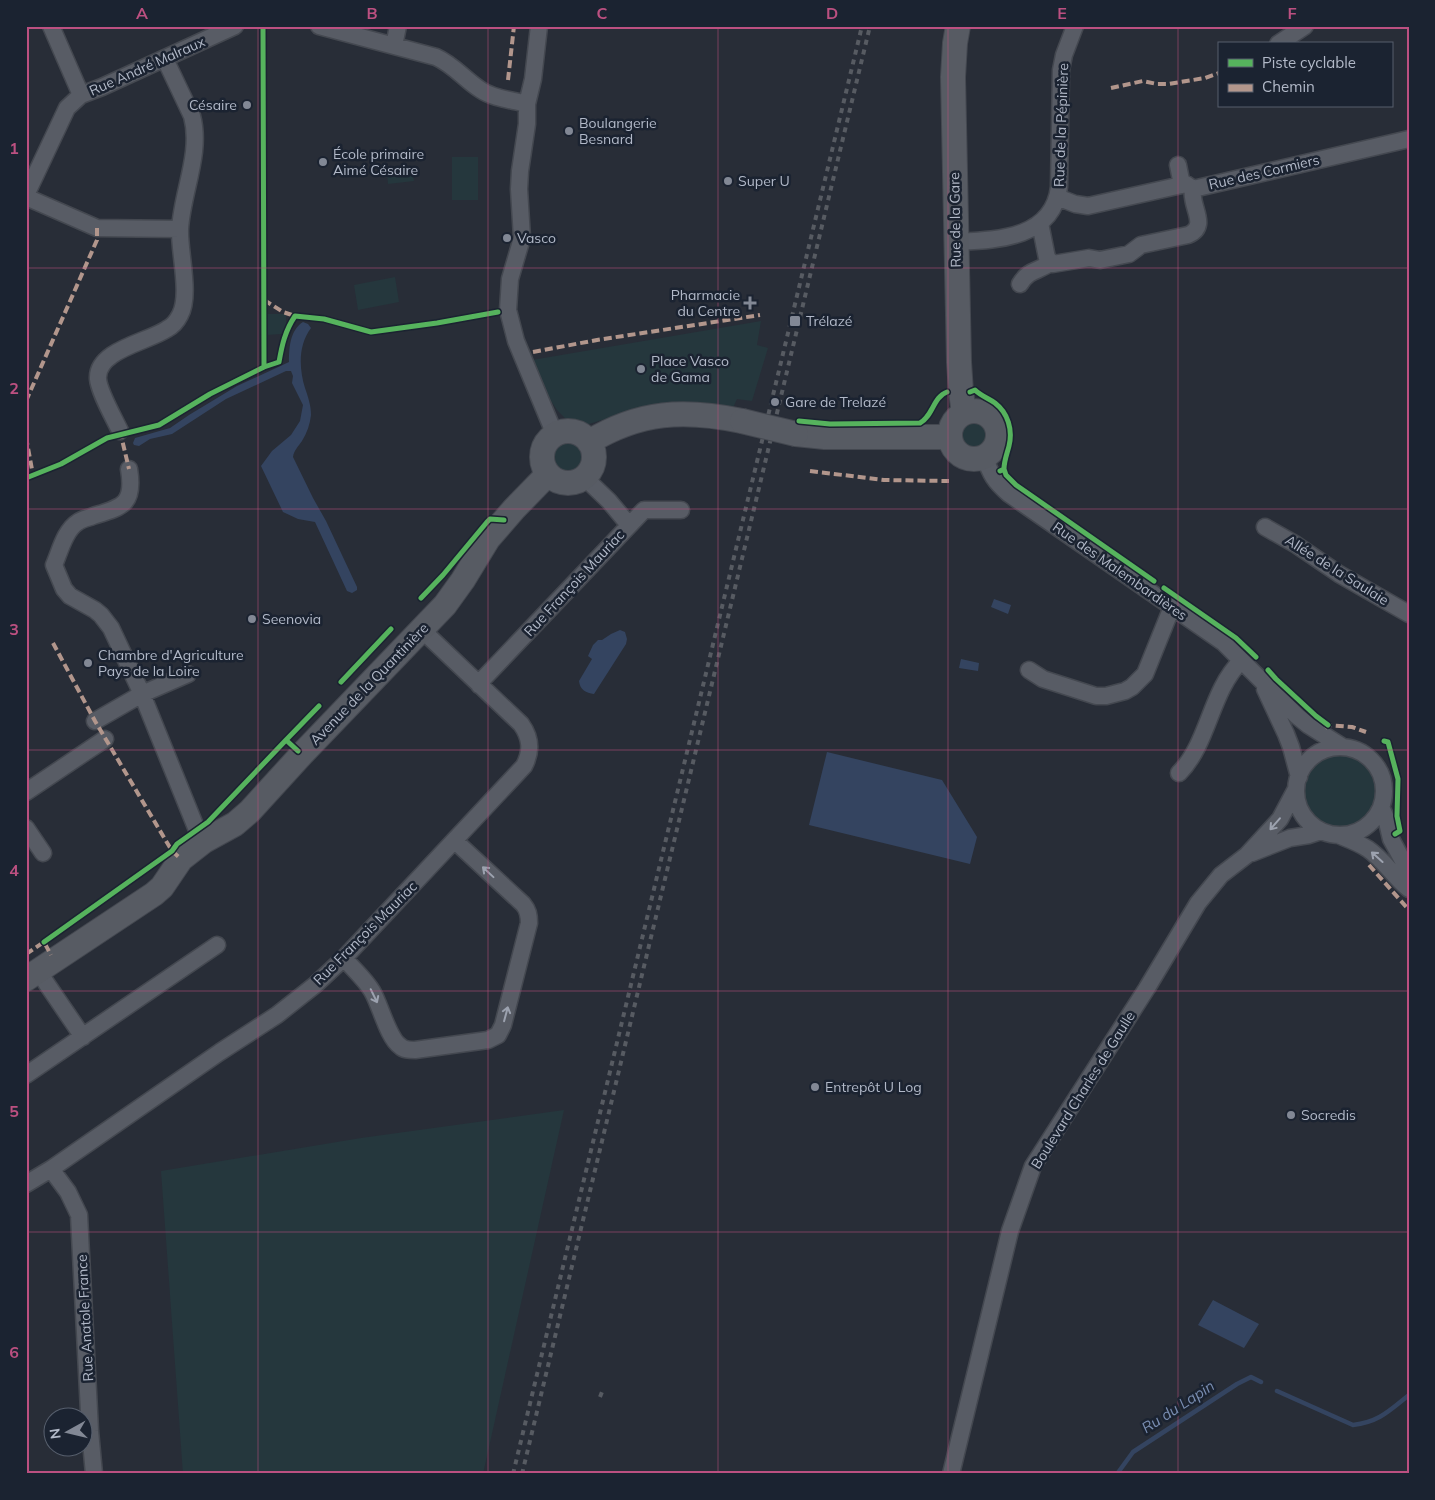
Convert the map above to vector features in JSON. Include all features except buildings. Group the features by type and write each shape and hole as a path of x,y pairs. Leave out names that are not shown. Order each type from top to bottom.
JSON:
{"street":[{"path":"50,26 81,95"},
{"name":"Rue André Malraux","path":"26,196 67,108 81,95 235,26"},
{"path":"319,26 436,57 452,65 486,93 527,104"},
{"path":"394,46 398,26"},
{"path":"539,26 533,79 527,104 527,124 520,171 519,189 522,238 510,278 508,310 516,341 555,435"},
{"name":"Rue de la Gare","path":"958,26 953,77 960,381 964,413"},
{"name":"Rue de la Pépinière","path":"956,242 989,240 1018,234 1040,223 1051,212 1059,187 1061,70 1064,55 1075,26"},
{"path":"1281,42 1305,26"},
{"path":"120,431 98,384 99,370 109,356 167,330 179,317 184,299 180,229 194,152 194,123 165,59"},
{"name":"Rue des Cormiers","path":"1020,284 1027,274 1042,269 1050,263 1056,264 1089,258 1100,260 1130,254 1141,245 1191,234 1198,225 1198,220 1187,187 1409,138"},
{"path":"1057,197 1075,204 1088,206 1187,187 1178,165"},
{"path":"26,196 97,228 180,229"},
{"path":"1040,223 1047,258 1050,263"},
{"path":"982,412 995,425 997,432 996,443 990,452 984,456 970,458 960,454 954,447 950,437 954,423 964,413 982,412"},
{"path":"588,442 616,427 638,420 680,414 707,415 816,437 950,437"},
{"path":"573,432 580,434 588,442 593,452 593,460 590,471 584,477 568,483 557,480 548,474 543,462 543,453 546,444 555,435 573,432"},
{"name":"Rue des Malembardières","path":"984,456 991,475 1009,494 1224,643 1262,683 1302,720 1343,747"},
{"path":"129,470 131,489 124,503 118,508 78,521 69,529 54,565 64,589 70,596 95,610 106,621 142,694 197,830 204,841"},
{"name":"Avenue de la Quantinière","path":"32,975 154,894 162,887 177,863 204,841 235,824 250,811 445,604 488,539 548,474"},
{"name":"Rue François Mauriac","path":"584,477 609,501 629,525"},
{"name":"Rue François Mauriac","path":"479,685 644,510 681,510"},
{"name":"Allée de la Saulaie","path":"1265,527 1295,544 1339,574 1409,614"},
{"path":"1029,670 1043,679 1096,696 1124,692 1145,674 1172,607"},
{"name":"Rue François Mauriac","path":"26,1184 51,1169 220,1052 277,1015 315,985 344,958 524,766 530,752 528,737 521,724 421,629"},
{"path":"1179,773 1192,758 1228,676 1241,662"},
{"path":"95,722 142,694 188,674"},
{"name":"Rue des Malembardières","path":"1262,683 1291,747 1297,783"},
{"path":"26,792 105,739"},
{"path":"1338,835 1354,833 1364,828 1373,820 1381,807 1384,796 1384,784 1376,766 1363,753 1343,747 1328,749 1315,755 1305,765 1297,783 1297,799 1301,812 1310,823 1321,831 1338,835 1368,849 1409,889"},
{"name":"Boulevard Charles de Gaulle","path":"951,1474 1010,1231 1033,1166 1147,988 1198,902 1221,875 1247,855 1280,819 1297,783"},
{"path":"1381,807 1391,839 1409,872"},
{"path":"26,828 43,854"},
{"name":"Boulevard Charles de Gaulle","path":"1247,855 1290,838 1321,831"},
{"path":"344,958 374,993 393,1038 404,1049 415,1050 488,1040 498,1035 501,1030 530,923 528,912 522,904 455,841"},
{"path":"26,1075 217,945"},
{"path":"32,975 83,1036"},
{"name":"Rue Anatole France","path":"51,1169 68,1192 79,1216 94,1474"}],"shaded area":[{"path":"452,157 478,157 478,200 452,200"},
{"path":"412,169 414,181 388,184 387,172"},
{"path":"395,277 399,302 358,310 354,285"},
{"path":"267,314 286,314 286,329 281,334 267,335"},
{"path":"761,321 757,345 768,348 752,401 737,399 731,412 628,412 580,425 569,422 557,410 547,395 532,360"},
{"path":"974,421 983,425 987,434 983,443 974,447 965,443 961,434 965,425"},
{"path":"567,440 579,445 584,457 579,469 567,474 555,469 550,457 555,445"},
{"path":"1339,755 1359,761 1369,771 1375,791 1369,811 1359,821 1339,827 1319,821 1309,811 1303,791 1309,771 1319,761"},
{"path":"564,1110 483,1474 183,1474 161,1171 361,1138"}],"water":[{"path":"303,322 311,328 302,349 301,365 311,415 307,432 295,450 293,457 357,587 357,590 352,593 347,591 315,522 298,519 283,512 261,466 272,451 291,435 300,421 303,405 292,383 293,376 291,371 286,371 226,399 172,434 150,439 139,446 133,443 135,438 170,428 237,386 289,362 293,334"},
{"path":"994,599 1011,605 1008,614 991,607"},
{"path":"620,630 625,632 626,644 594,694 586,692 582,689 579,681 592,659 588,656 593,645 598,640 602,640"},
{"path":"961,659 979,663 978,671 959,668"},
{"path":"827,752 942,780 977,837 970,864 809,825"},
{"path":"1213,1300 1259,1324 1244,1348 1198,1325"}],"waterway":[{"name":"Ru du Lapin","path":"1117,1474 1133,1452 1237,1384 1251,1377 1261,1382"},
{"name":"Ru du Lapin","path":"1277,1391 1353,1425 1362,1424 1377,1418 1409,1395"}],"railway":[{"path":"513,1474 862,26"},
{"path":"522,1474 870,26"},
{"path":"600,1397 602,1392"}],"marked path":[{"path":"508,80 514,26"},
{"path":"1111,88 1143,81 1168,84 1205,78 1218,73"},
{"path":"26,401 97,240 97,228"},
{"path":"264,300 283,312 295,316"},
{"path":"533,352 597,340 760,315"},
{"path":"120,431 129,469"},
{"path":"26,437 33,475"},
{"path":"810,471 884,480 949,481"},
{"path":"53,643 95,721 172,851 181,859"},
{"path":"1325,728 1328,725 1352,727 1366,732"},
{"path":"1369,865 1409,910"},
{"path":"26,954 44,942 51,955"}],"cycle path":[{"path":"263,26 264,367"},
{"path":"26,478 61,464 107,438 159,425 210,394 264,367 279,362 284,338 295,316 324,319 371,332 498,312"},
{"path":"970,392 975,390 995,403 1003,412 1008,422 1010,440 1004,469 1000,471"},
{"path":"799,421 830,424 920,423 928,416 942,394 947,392"},
{"path":"1004,469 1006,475 1016,485 1154,581"},
{"path":"421,598 490,519 504,520"},
{"path":"1164,588 1236,638 1256,657"},
{"path":"341,682 391,629"},
{"path":"1268,670 1328,725"},
{"path":"298,751 286,740 319,706"},
{"path":"44,942 172,851 177,844 208,822 286,740"},
{"path":"1384,741 1388,742 1398,779 1397,816 1400,831 1395,834"}],"place":[{"name":"Césaire","path":"247,105"},
{"name":"Boulangerie Besnard","path":"569,131"},
{"name":"École primaire Aimé Césaire","path":"323,162"},
{"name":"Super U","path":"728,181"},
{"name":"Vasco","path":"507,238"},
{"name":"Pharmacie du Centre","path":"750,303"},
{"name":"Trélazé","path":"795,321"},
{"name":"Place Vasco de Gama","path":"641,369"},
{"name":"Gare de Trelazé","path":"775,402"},
{"name":"Seenovia","path":"252,619"},
{"name":"Chambre d'Agriculture Pays de la Loire","path":"88,663"},
{"name":"Entrepôt U Log","path":"815,1087"},
{"name":"Socredis","path":"1291,1115"}]}
